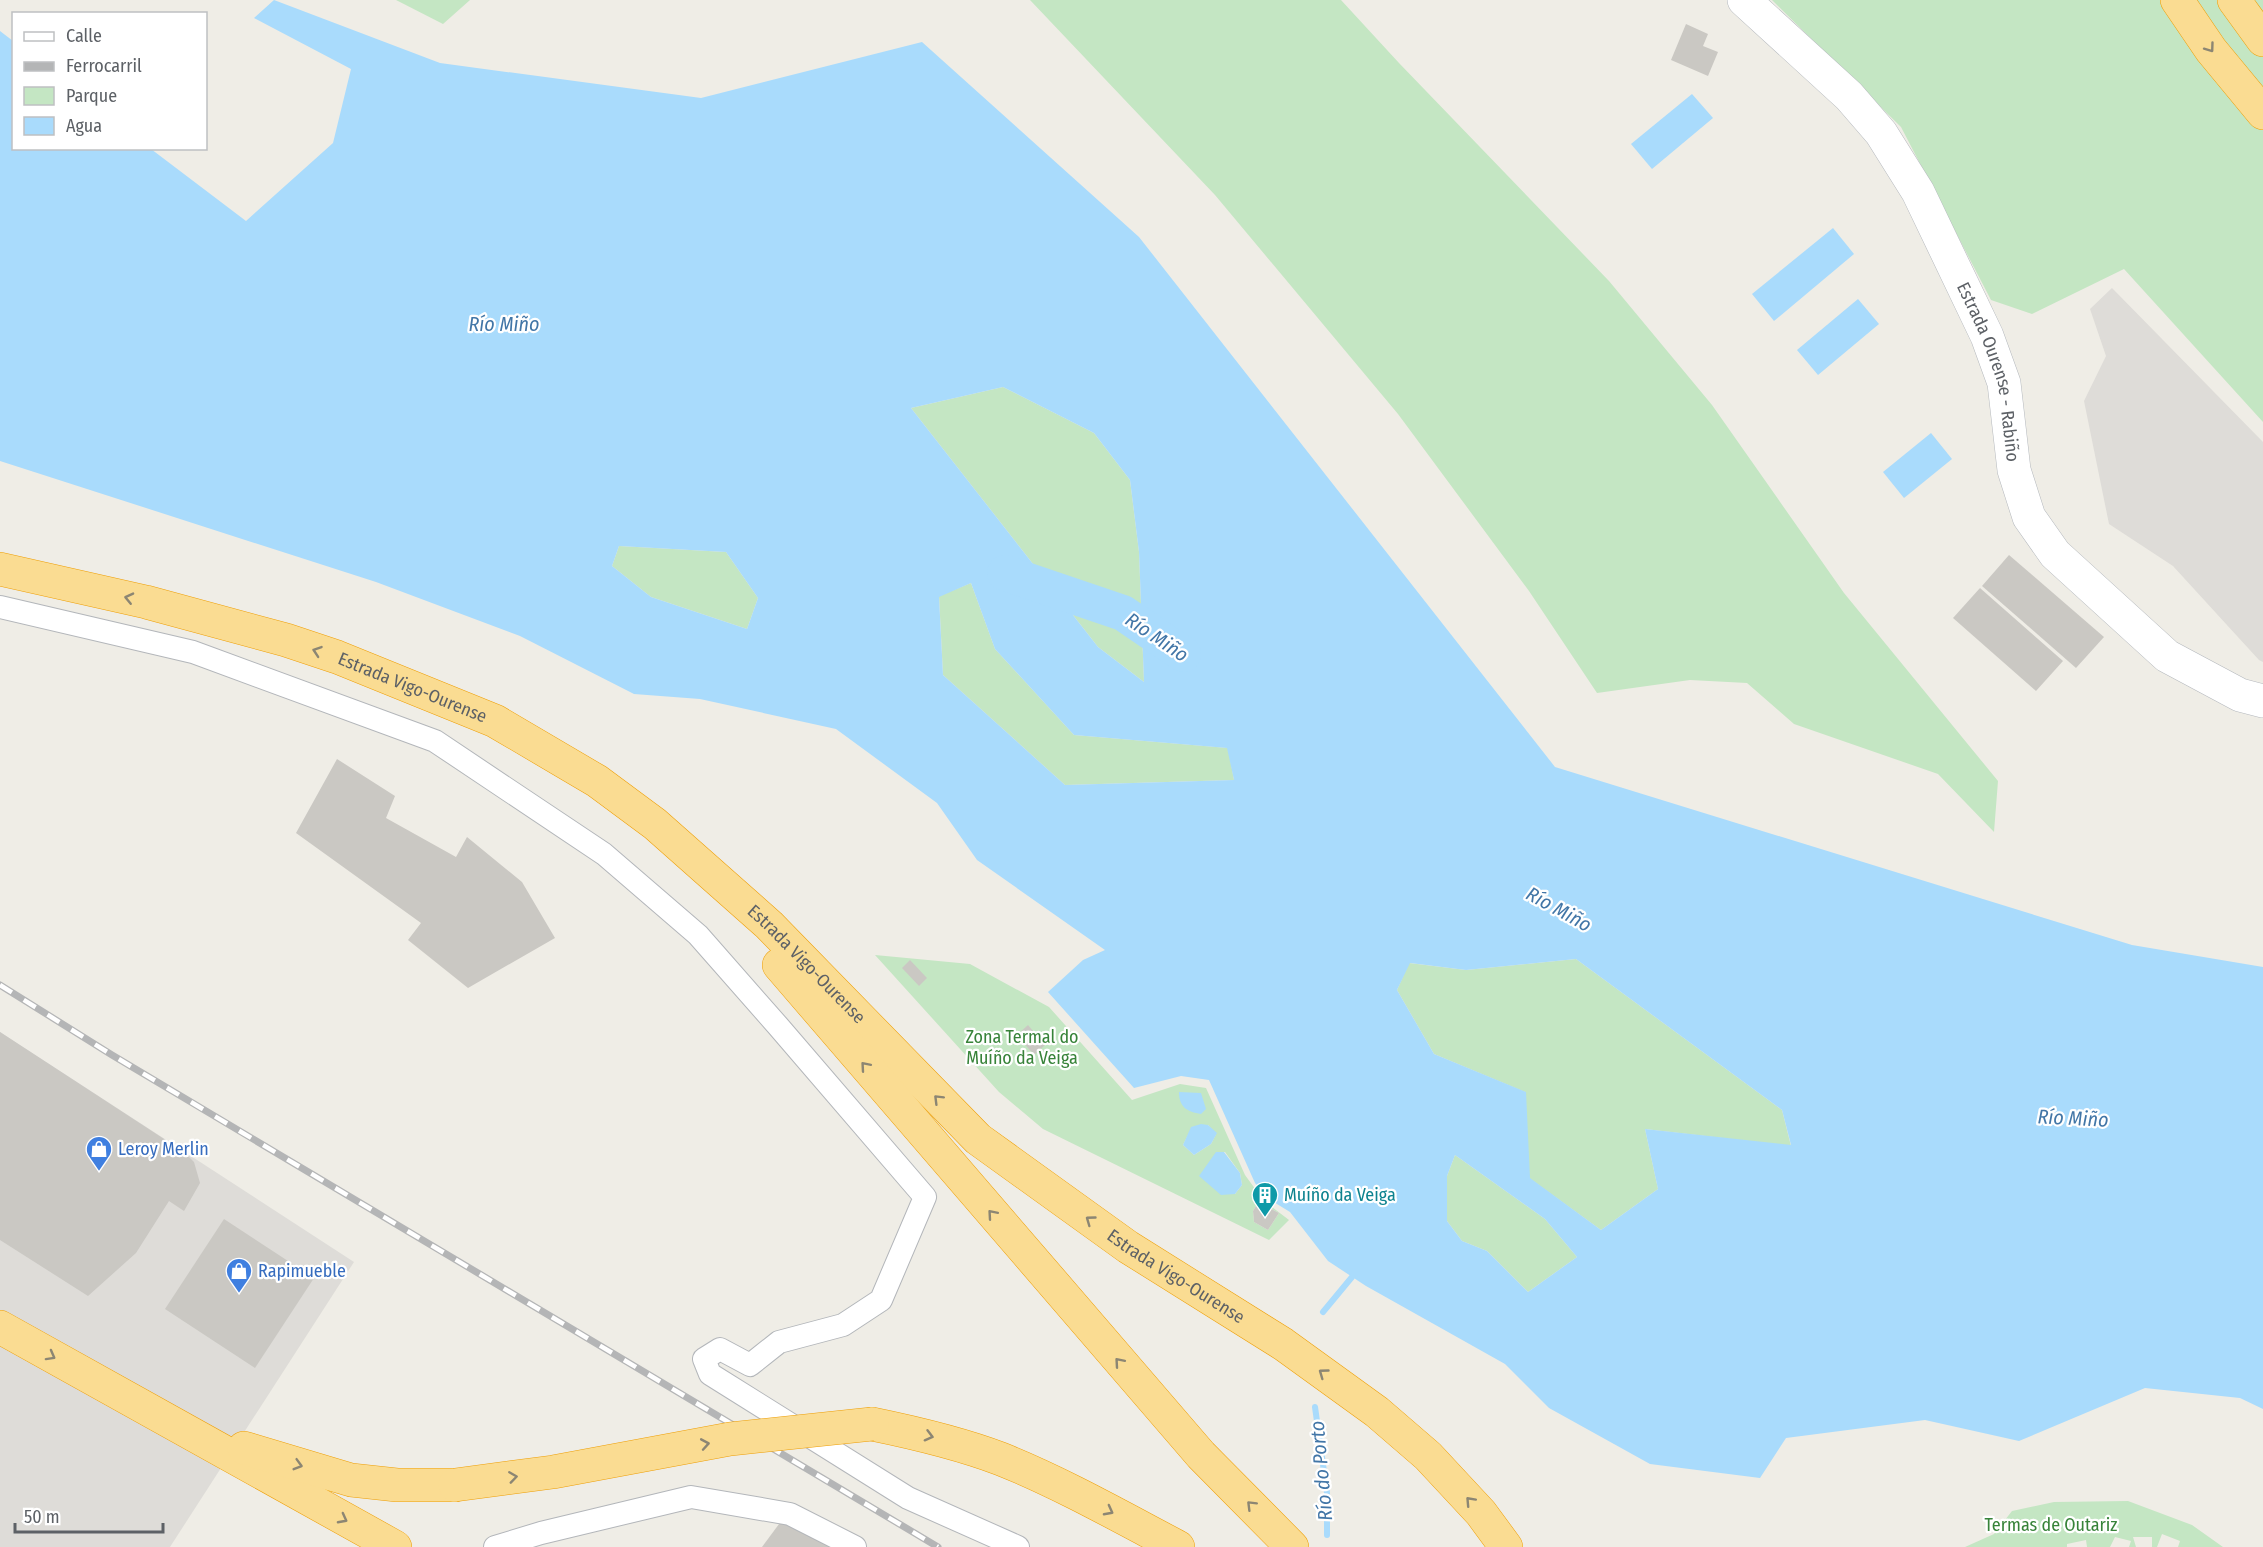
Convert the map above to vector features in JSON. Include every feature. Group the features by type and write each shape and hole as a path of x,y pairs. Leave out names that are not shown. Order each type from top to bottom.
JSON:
{"highway":[{"path":"2177,0 2211,50 2263,112"},
{"path":"2234,0 2263,40"},
{"name":"Estrada Vigo-Ourense","path":"0,569 146,602 286,640 495,721 597,781 655,824 769,925 978,1139 1128,1247 1282,1344 1377,1412 1428,1456 1481,1513 1506,1547"},
{"path":"391,679 541,763 627,819 707,893 775,960 1201,1455 1292,1547"},
{"path":"0,1328 395,1547"},
{"path":"145,1408 257,1453 351,1480 397,1485 455,1485 553,1472 730,1439 872,1424 927,1435 1001,1459 1098,1505 1178,1547"}],"main road":[{"name":"Estrada Ourense - Rabiño","path":"1744,0 1850,96 1881,133 1918,192 1987,336 2004,383 2014,471 2029,517 2055,554 2167,656 2240,695 2263,701"}],"street":[{"path":"0,607 194,652 435,741 604,854 698,935 925,1197 882,1300 843,1325 779,1342 750,1365 720,1349 704,1359 710,1374 908,1498 1018,1547"},
{"path":"495,1547 542,1533 690,1497 790,1514 855,1547"}],"shaded area":[{"path":"2112,288 2263,442 2263,662 2173,566 2109,524 2084,401 2106,356 2090,309"},
{"path":"0,1032 354,1262 170,1547 0,1547"}],"green space":[{"path":"396,0 470,0 443,24"},
{"path":"1030,0 1341,0 1609,281 1712,405 1844,593 1998,781 1994,832 1938,774 1794,724 1747,683 1690,680 1597,693 1529,591 1398,414 1215,195"},
{"path":"1772,0 2263,0 2263,422 2124,269 2032,314 1991,300 1901,127"},
{"path":"1003,387 1094,433 1130,480 1139,552 1144,682 1098,647 911,408"},
{"path":"619,546 726,552 758,598 747,629 651,597 612,566"},
{"path":"971,583 995,649 1074,735 1228,748 1234,780 1065,785 943,675 939,596"},
{"name":"Zona Termal do Muíño da Veiga","path":"875,955 970,964 1049,1007 1132,1100 1180,1084 1206,1088 1245,1175 1264,1201 1289,1220 1269,1240 1043,1129 999,1092","holes":["1208,1125 1216,1134 1211,1144 1194,1155 1183,1145 1192,1127","1216,1152 1225,1152 1240,1173 1242,1185 1235,1194","1256,1206 1266,1206 1279,1213 1268,1230 1254,1222 1253,1211"]},
{"path":"1576,959 1782,1110 1791,1146 1645,1129 1658,1189 1601,1230 1529,1178 1525,1092 1434,1054 1397,990 1409,963 1466,970"},
{"path":"1455,1155 1545,1219 1577,1257 1528,1292 1487,1251 1462,1241 1447,1221 1447,1176"},
{"name":"Termas de Outariz","path":"2128,1501 2192,1525 2223,1547 2178,1547 2180,1541 2162,1534 2157,1547 2152,1547 2152,1537 2133,1537 2136,1547 2129,1547 2131,1541 2115,1537 2110,1547 2087,1547 2086,1540 2067,1544 2067,1547 1965,1547 1994,1534 2012,1511 2054,1502"}],"water":[{"name":"Río Miño","path":"274,0 440,63 701,98 922,42 1139,237 1555,767 2132,945 2263,967 2263,1409 2240,1398 2145,1388 2019,1441 1925,1420 1786,1438 1760,1478 1650,1464 1549,1408 1505,1364 1366,1286 1328,1261 1290,1212 1267,1198 1255,1183 1209,1080 1181,1076 1134,1088 1048,992 1083,960 1105,950 977,860 937,803 836,729 700,699 634,694 520,636 376,582 0,461 0,31 12,40 12,150 152,150 246,221 333,143 351,69 254,18","holes":["1003,387 1094,433 1130,480 1139,552 1144,682 1098,647 911,408","619,546 726,552 758,598 747,629 651,597 612,566","971,583 995,649 1074,735 1227,748 1234,780 1065,785 943,675 939,597","1576,959 1782,1110 1791,1145 1645,1129 1658,1189 1601,1230 1530,1178 1526,1092 1434,1054 1397,990 1410,963 1466,970","1455,1155 1545,1219 1577,1257 1528,1292 1487,1251 1462,1241 1447,1221 1447,1176"]},
{"path":"1692,94 1713,118 1652,169 1631,144"},
{"path":"1833,228 1854,254 1774,321 1752,294"},
{"path":"1858,299 1879,324 1818,375 1797,350"},
{"path":"1931,433 1952,459 1904,498 1883,472"},
{"path":"1179,1092 1201,1093 1206,1109 1201,1114 1188,1110 1180,1101"},
{"path":"1201,1124 1208,1125 1217,1133 1211,1144 1194,1155 1183,1145 1191,1127"},
{"path":"1216,1152 1224,1152 1240,1173 1242,1185 1235,1194 1221,1195 1199,1176"}],"building":[{"path":"1686,24 1708,34 1703,46 1718,52 1708,76 1671,60"},
{"path":"2009,555 2104,637 2076,668 1982,586"},
{"path":"1980,588 2063,661 2036,691 1953,618"},
{"path":"337,759 395,796 386,818 456,857 467,837 522,882 555,938 468,988 408,940 421,923 296,833"},
{"path":"910,960 927,978 919,986 902,968"},
{"path":"1028,1025 1045,1045 1034,1055 1017,1035"},
{"name":"Leroy Merlin","path":"0,1032 184,1152 194,1162 200,1183 184,1211 169,1201 136,1253 88,1296 0,1240"},
{"name":"Muíño da Veiga","path":"1256,1206 1266,1206 1279,1213 1268,1230 1254,1222 1253,1211"},
{"name":"Rapimueble","path":"224,1219 314,1278 255,1368 165,1309"},
{"path":"782,1520 831,1547 762,1547"}],"waterway":[{"name":"Río Miño","path":"1005,573 1123,613 1183,654"},
{"name":"Río do Porto","path":"1323,1312 1352,1277"},
{"name":"Río do Porto","path":"1315,1407 1327,1493 1327,1535"}],"railway":[{"path":"0,985 112,1055 938,1547"}],"place":[{"name":"Leroy Merlin","path":"99,1172"},
{"name":"Muíño da Veiga","path":"1265,1218"},
{"name":"Rapimueble","path":"239,1294"}]}
